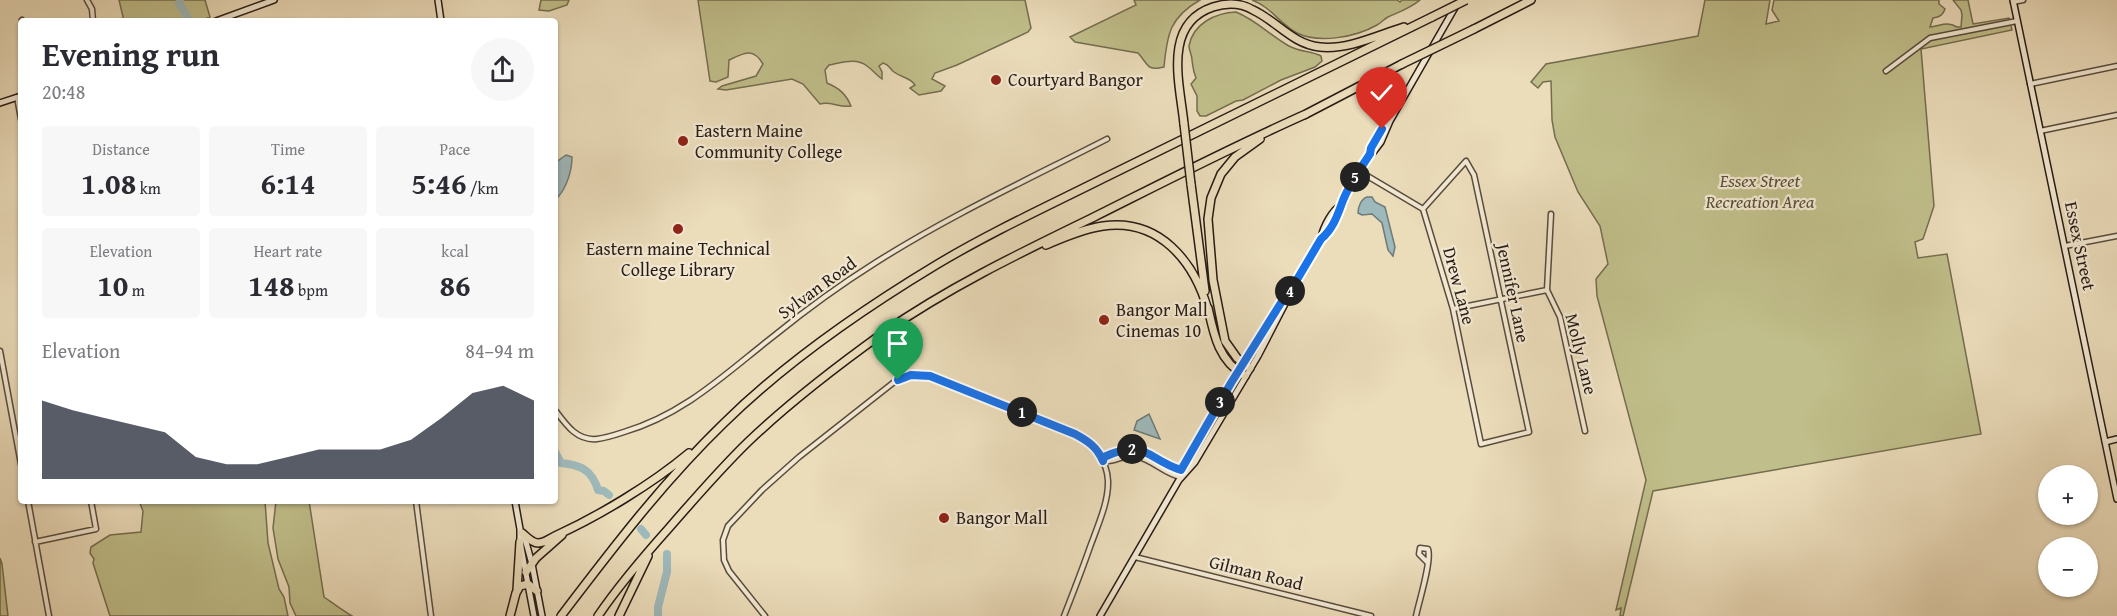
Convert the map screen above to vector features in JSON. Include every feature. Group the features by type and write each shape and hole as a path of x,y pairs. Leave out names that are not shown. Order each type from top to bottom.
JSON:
{"highway":[{"path":"526,573 541,553 564,533 674,466 785,369 866,310 936,265 1225,118 1466,0"},
{"path":"1250,368 1230,350 1213,280 1208,208 1216,183 1227,165 1256,142 1306,114 1531,0"},
{"path":"1208,310 1177,60 1179,42 1189,24 1211,8 1229,4 1251,8 1299,42 1319,47 1343,45 1432,17"},
{"path":"598,616 649,550 750,440 808,390 885,332 975,277 1306,114"},
{"path":"975,277 1071,234 1101,226 1129,226 1163,240 1183,257 1195,276 1220,352 1227,362 1245,376"},
{"path":"561,616 634,520 725,421"},
{"path":"521,531 538,543 564,533"},
{"path":"510,616 516,593 520,542"},
{"path":"619,616 632,585 646,561 649,550"},
{"path":"516,593 522,584 528,584 537,591"}],"main road":[{"path":"224,18 274,0"},
{"path":"438,0 441,18"},
{"path":"1183,473 1195,462 1278,318 1292,288 1321,239 1322,233 1337,207 1341,205 1382,129 1390,121 1460,0"},
{"name":"Essex Street","path":"2013,1 2117,499"},
{"path":"0,103 18,96"},
{"path":"1100,616 1183,473 1243,363 1292,288"},
{"path":"2104,442 2117,439"},
{"path":"516,504 521,531 520,542 534,616"},
{"path":"521,531 526,540 532,564 542,616"}],"street":[{"path":"87,0 92,9 93,18"},
{"path":"2013,1 2023,0"},
{"path":"1886,71 1930,38 2017,21"},
{"path":"2030,84 2117,66"},
{"path":"2040,131 2117,115"},
{"name":"Sylvan Road","path":"558,414 570,430 585,438 595,439 630,430 662,418 708,390 798,317 883,258 967,210 1107,139"},
{"name":"Jennifer Lane","path":"1423,209 1466,161 1474,175 1529,432 1481,444"},
{"path":"1359,171 1423,209"},
{"name":"Drew Lane","path":"1423,209 1453,309 1481,444"},
{"name":"Molly Lane","path":"1551,214 1547,290 1560,317 1585,431"},
{"path":"2065,246 2117,236"},
{"path":"1453,309 1547,290"},
{"path":"0,351 18,448"},
{"path":"765,616 729,571 724,560 723,540 728,526 799,457 901,378 918,374 930,376 1055,425 1092,444 1100,453 1108,477 1108,497 1064,616"},
{"path":"1103,461 1104,457 1132,449 1150,453 1183,473"},
{"path":"29,504 50,616"},
{"path":"36,542 96,530 92,504"},
{"path":"416,504 431,616"},
{"name":"Gilman Road","path":"1134,556 1371,616"},
{"path":"1416,616 1428,562"}],"green space":[{"path":"119,0 205,0 210,17 208,18 123,18"},
{"path":"541,0 569,0 567,5 549,11 539,10"},
{"path":"698,0 1025,0 1031,28 1028,32 935,73 932,79 945,86 941,91 919,95 910,88 915,85 913,82 892,71 883,63 879,66 882,79 863,63 848,61 829,65 825,70 827,83 842,92 851,106 843,106 820,104 803,84 792,79 726,90 718,89 756,76 763,64 756,55 744,54 729,60 728,77 716,82 710,81"},
{"path":"1134,0 1200,0 1176,20 1169,36 1164,67 1151,67 1138,53 1075,42 1070,37 1136,5"},
{"path":"1252,0 1397,0 1400,2 1420,0 1409,8 1359,33 1337,38 1316,38 1297,33 1265,7"},
{"name":"Essex Street Recreation Area","path":"1705,0 1770,0 1766,24 1779,21 1772,10 1774,0 1939,0 1939,4 1945,9 1941,15 1933,18 1930,27 1947,24 1961,27 1961,10 1953,0 1968,0 1973,24 2009,18 2012,30 1921,49 1934,206 1923,239 1915,242 1918,258 1947,254 1981,434 1653,491 1623,616 1620,616 1621,608 1616,610 1646,480 1597,296 1596,279 1608,264 1600,226 1578,192 1555,137 1551,81 1543,82 1538,88 1531,82 1546,64 1698,36"},
{"path":"1236,12 1289,46 1321,56 1322,61 1315,67 1281,80 1243,100 1236,101 1206,116 1200,116 1197,111 1197,96 1191,84 1196,78 1189,48 1191,38 1200,25 1206,21 1221,14"},
{"path":"140,504 265,504 268,543 288,616 110,616 93,563 94,559 90,553 91,547 110,535 141,532 143,511"},
{"path":"276,504 309,504 324,597 352,616 296,616 290,603 289,587 278,559 273,528"},
{"path":"0,558 2,564 8,616 0,616"}],"water":[{"path":"566,155 572,157 570,173 558,197 558,161"},
{"path":"1367,197 1372,197 1375,202 1385,207 1395,247 1393,256 1388,250 1382,223 1372,214 1358,213 1360,204"},
{"path":"1149,414 1160,439 1134,430 1137,421"}],"waterway":[{"path":"180,0 179,4 187,18"},
{"path":"558,458 561,463 585,470 596,483 598,490 609,495"},
{"path":"641,529 646,535"},
{"path":"658,616 658,607 667,572 667,554"}],"place":[{"name":"Courtyard Bangor","path":"996,80"},
{"name":"Eastern Maine Community College","path":"683,141"},
{"name":"Eastern maine Technical College Library","path":"678,229"},
{"name":"Bangor Mall Cinemas 10","path":"1104,320"},
{"name":"Bangor Mall","path":"944,518"}],"route":[{"path":"898,380 911,375 924,374 965,389 1075,434 1092,444 1100,453 1103,461 1104,457 1119,451 1142,450 1181,470 1243,363 1321,239 1327,235 1382,129"}]}
